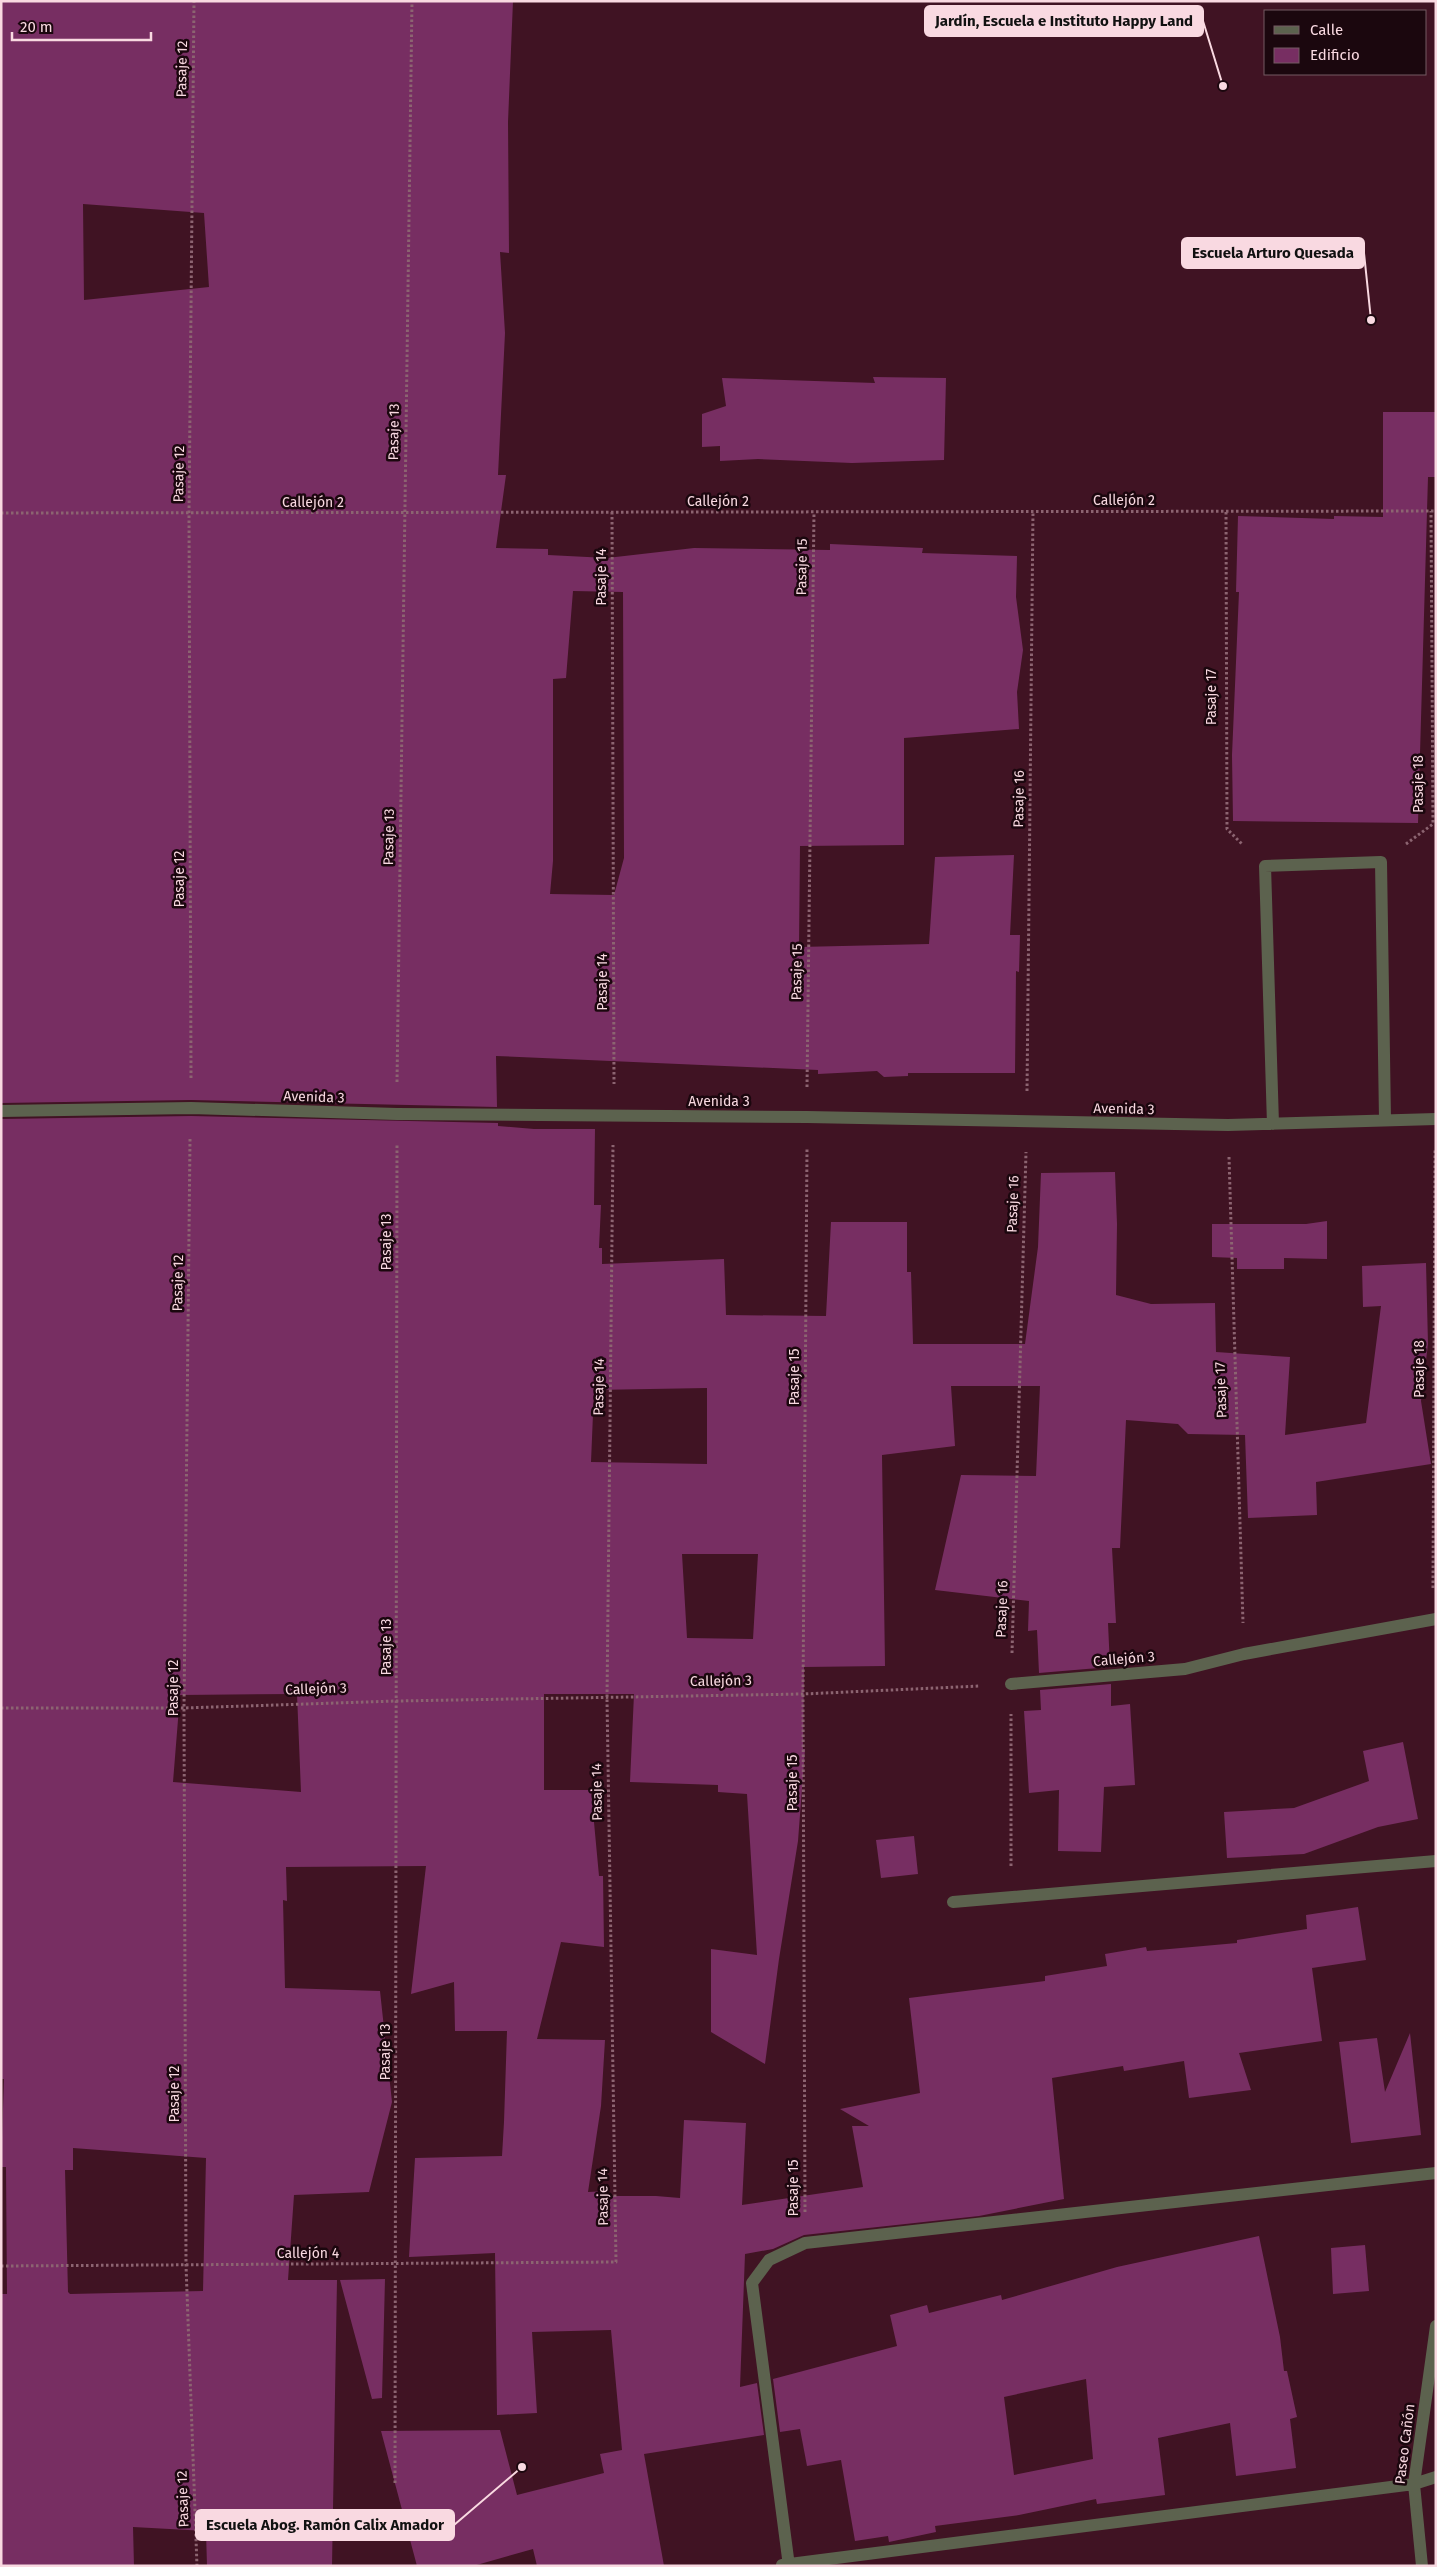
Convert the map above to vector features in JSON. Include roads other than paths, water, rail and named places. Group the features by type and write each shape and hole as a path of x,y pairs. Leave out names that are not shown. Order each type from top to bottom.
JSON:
{"street":[{"path":"1273,1124 1265,866 1381,862 1386,1119"},
{"name":"Avenida 3","path":"1,1110 191,1108 397,1114 807,1117 1228,1125 1435,1119"},
{"name":"Callejón 3","path":"1011,1684 1185,1669 1244,1654 1434,1619"},
{"path":"953,1902 1436,1860"},
{"path":"1436,2172 805,2243 769,2260 752,2283 786,2565 1414,2484 1436,2477"},
{"name":"Paseo Cañón","path":"1422,2566 1414,2484 1436,2326"}],"place":[{"name":"Jardín, Escuela e Instituto Happy Land","path":"1223,86"},
{"name":"Escuela Arturo Quesada","path":"1371,320"},
{"name":"Escuela Abog. Ramón Calix Amador","path":"522,2467"}]}
